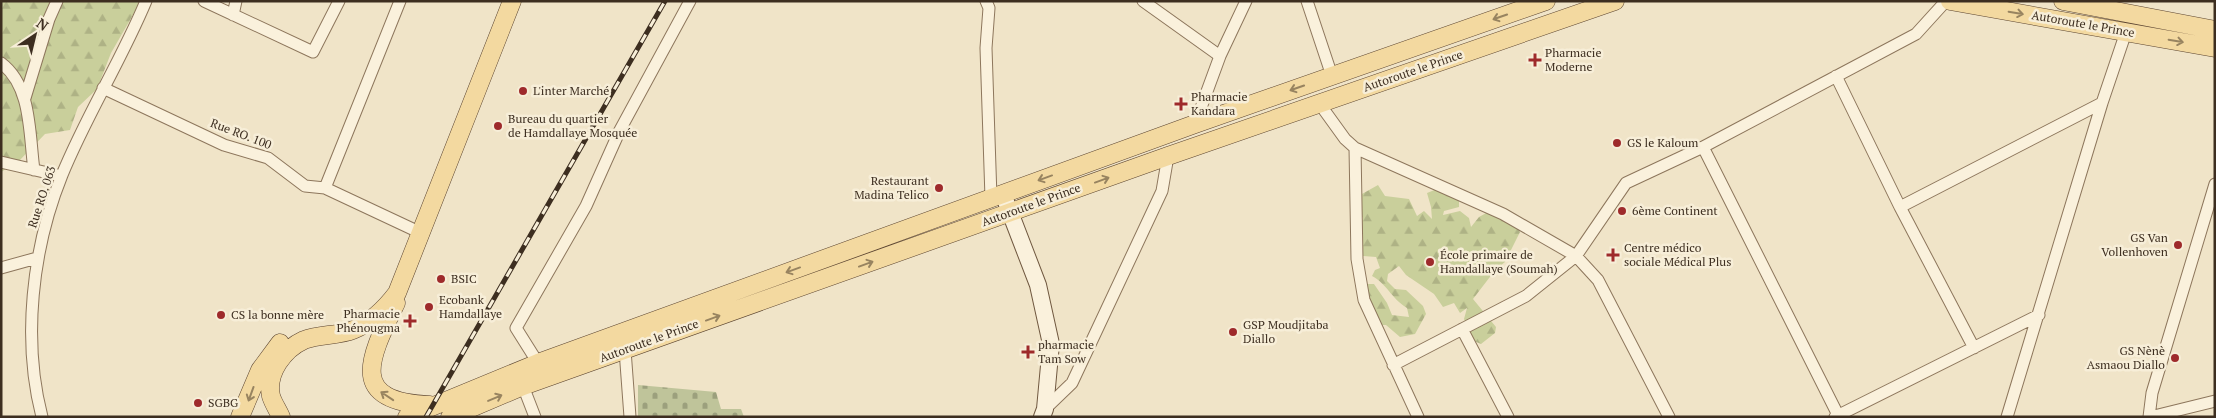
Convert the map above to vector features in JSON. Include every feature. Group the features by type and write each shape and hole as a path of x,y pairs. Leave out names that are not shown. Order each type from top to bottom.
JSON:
{"main road":[{"path":"281,417 271,397 270,384 279,360 288,350 304,340 353,330 378,315 397,293 512,1"},
{"name":"Autoroute le Prince","path":"407,417 538,363 1195,124 1546,1"},
{"name":"Autoroute le Prince","path":"450,417 523,386 1168,156 1615,1"},
{"name":"Autoroute le Prince","path":"1950,1 2215,48"},
{"name":"Autoroute le Prince","path":"2063,1 2094,4 2215,30"},
{"path":"997,196 1010,213 1038,285 1052,344 1044,413"},
{"path":"410,260 402,292 375,352 372,371 374,382 386,396 403,403 433,406"},
{"path":"240,417 248,404 260,370 279,343 300,332 349,320 366,311 389,288 410,260"}],"street":[{"path":"25,98 48,19 57,1"},
{"name":"Rue RO. 063","path":"42,417 30,335 37,258 61,176 103,88 131,36 146,1"},
{"path":"204,1 313,52 339,1"},
{"path":"233,15 236,1"},
{"path":"325,188 400,1"},
{"path":"538,363 516,328 586,206 620,130 690,1"},
{"path":"986,1 989,8 986,48 997,196"},
{"path":"1143,1 1220,56"},
{"path":"1195,124 1220,56 1246,1"},
{"path":"1307,1 1332,76"},
{"path":"1393,365 1526,296 1576,256 1626,183 1703,147 1916,34 1946,1"},
{"path":"2006,417 2039,315 2102,103 2126,32"},
{"path":"1,63 9,69 25,98 34,170"},
{"path":"1836,76 1900,207 1974,348"},
{"name":"Rue RO. 100","path":"103,88 224,145 268,158 305,186 325,188 421,233"},
{"path":"1319,103 1345,139 1355,148 1504,214 1576,256 1598,280 1669,417"},
{"path":"1900,207 2102,103"},
{"path":"1703,147 1837,416 2039,315"},
{"path":"1355,148 1358,259 1364,300 1418,417"},
{"path":"1044,413 1072,383 1162,191 1168,156"},
{"path":"1,162 61,176"},
{"path":"2215,184 2152,393 2149,417 2215,401"},
{"path":"1,268 37,258"},
{"path":"1462,329 1508,417"},
{"path":"624,350 630,417"},
{"path":"523,386 535,417"}],"green space":[{"path":"1,1 141,1 111,53 97,89 78,107 70,130 45,134 19,161 1,172"},
{"name":"École primaire de Hamdallaye (Soumah)","path":"1378,185 1385,196 1409,199 1417,216 1424,211 1432,219 1427,193 1437,189 1459,197 1459,207 1444,211 1443,215 1460,211 1469,218 1471,227 1479,217 1488,212 1514,223 1520,232 1505,262 1496,269 1473,299 1496,327 1495,333 1481,344 1474,341 1464,319 1467,308 1460,313 1454,303 1443,307 1434,294 1406,275 1399,266 1388,274 1387,281 1395,289 1406,290 1423,306 1426,314 1415,334 1400,337 1386,325 1379,325 1369,319 1365,284 1374,284 1387,303 1392,315 1409,317 1407,308 1382,283 1372,276 1375,270 1380,268 1376,257 1363,256 1359,229 1363,218 1354,208 1353,199"},
{"path":"638,385 716,392 721,409 741,409 744,417 638,417"}],"railway":[{"path":"426,417 665,1"}],"place":[{"name":"Pharmacie Moderne","path":"1535,60"},
{"name":"L'inter Marché","path":"523,91"},
{"name":"Pharmacie Kandara","path":"1181,104"},
{"name":"Bureau du quartier de Hamdallaye Mosquée","path":"498,126"},
{"name":"GS le Kaloum","path":"1617,143"},
{"name":"Restaurant Madina Telico","path":"939,188"},
{"name":"6ème Continent","path":"1622,211"},
{"name":"GS Van Vollenhoven","path":"2178,245"},
{"name":"Centre médico sociale Médical Plus","path":"1613,255"},
{"name":"École primaire de Hamdallaye (Soumah)","path":"1430,262"},
{"name":"BSIC","path":"441,279"},
{"name":"Ecobank Hamdallaye","path":"429,307"},
{"name":"CS la bonne mère","path":"221,315"},
{"name":"Pharmacie Phénougma","path":"410,321"},
{"name":"GSP Moudjitaba Diallo","path":"1233,332"},
{"name":"pharmacie Tam Sow","path":"1028,352"},
{"name":"GS Nènè Asmaou Diallo","path":"2175,358"},
{"name":"SGBG","path":"198,403"}]}
